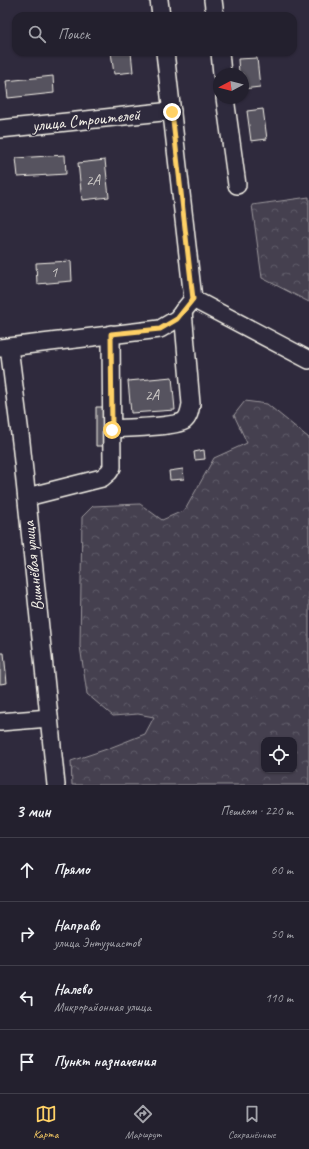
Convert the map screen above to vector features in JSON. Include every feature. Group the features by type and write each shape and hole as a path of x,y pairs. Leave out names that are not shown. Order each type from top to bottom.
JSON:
{"street":[{"path":"159,0 160,12"},
{"path":"213,0 214,12"},
{"path":"112,430 173,424 184,421 190,413 188,305 172,112 165,56"},
{"path":"220,56 221,68"},
{"path":"227,104 237,185"},
{"name":"улица Строителей","path":"0,129 172,112"},
{"path":"5,347 160,329 177,319 188,305"},
{"path":"188,305 309,360"},
{"path":"26,497 102,478 109,472 112,466 111,334"},
{"name":"Вишнёвая улица","path":"5,347 26,497 56,785"},
{"path":"0,722 49,718"}],"green space":[{"path":"309,197 309,302 262,278 252,205"},
{"path":"245,401 267,404 309,438 309,785 72,785 71,761 145,734 154,717 138,714 113,716 87,694 80,646 82,517 93,506 140,504 162,520 185,510 214,458 247,443 234,415"}],"building":[{"path":"112,56 131,56 133,72 114,74"},
{"path":"257,58 260,87 249,88 249,68 239,68 238,59"},
{"path":"53,76 54,93 8,98 6,81"},
{"path":"263,109 267,139 251,141 247,111"},
{"path":"65,155 66,174 18,177 16,158"},
{"path":"105,160 109,197 82,200 78,163"},
{"path":"71,261 72,281 37,284 36,263"},
{"path":"172,377 175,410 131,413 128,381"},
{"path":"96,407 108,407 109,446 96,446"},
{"path":"204,450 205,459 195,460 194,452"},
{"path":"183,469 184,479 170,480 169,471"},
{"path":"0,653 4,653 7,683 0,684"}],"route":[{"path":"112,430 111,334 160,329 177,319 193,299 172,112"}]}
